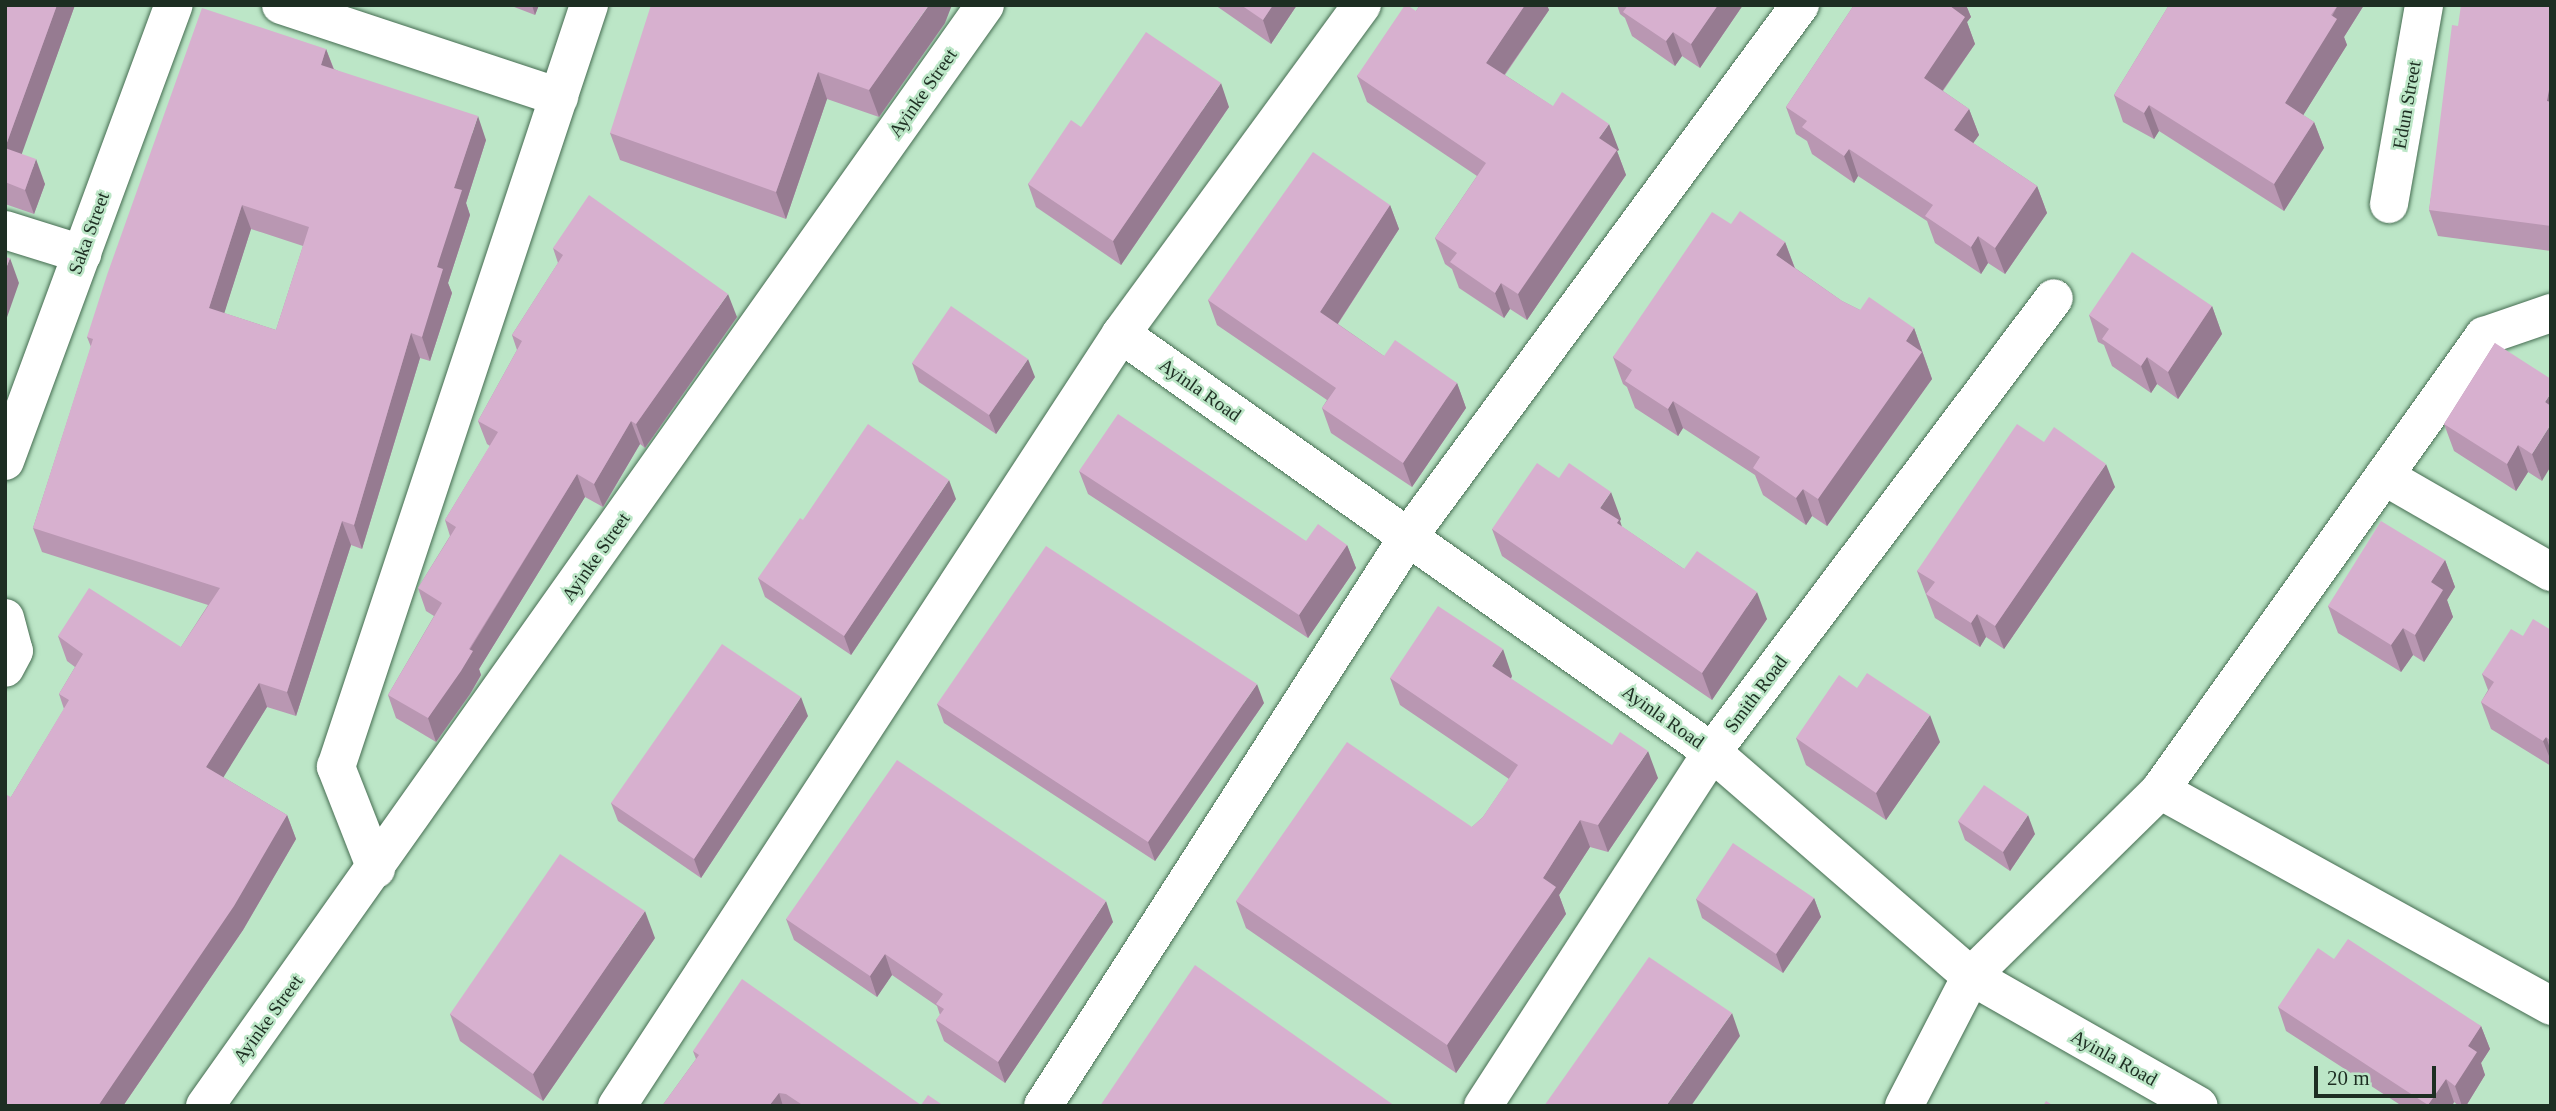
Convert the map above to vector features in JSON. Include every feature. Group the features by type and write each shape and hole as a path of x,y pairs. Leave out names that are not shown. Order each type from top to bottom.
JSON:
{"street":[{"name":"Saka Street","path":"5,461 174,5"},
{"path":"281,5 559,97"},
{"path":"376,869 336,767 589,5"},
{"name":"Ayinke Street","path":"205,1106 376,869 985,5"},
{"path":"617,1106 1121,334 1362,5"},
{"path":"1044,1106 1408,537 1800,5"},
{"name":"Edun Street","path":"2389,204 2424,5"},
{"path":"5,230 82,254"},
{"name":"Smith Road","path":"1483,1106 1712,752 2054,298"},
{"path":"1904,1106 1971,976 2161,790 2484,336 2551,313"},
{"name":"Ayinla Road","path":"1121,334 1712,752 1971,976 2199,1106"},
{"path":"2384,476 2551,572"},
{"path":"5,618 14,651 5,668"},
{"path":"2161,790 2551,1006"}],"building":[{"path":"5,5 57,5 5,148"},
{"path":"651,5 929,5 869,90 818,72 776,192 610,133"},
{"path":"1241,5 1273,5 1263,20"},
{"path":"1405,5 1416,11 1420,5 1525,5 1486,63 1553,106 1562,92 1609,124 1599,138 1617,150 1518,294 1501,283 1495,293 1450,262 1457,253 1435,238 1486,163 1357,76"},
{"path":"1628,5 1718,5 1691,44 1673,32 1666,41 1623,12"},
{"path":"1854,5 1951,5 1965,17 1924,78 1969,109 1954,130 2037,186 1995,248 1978,236 1971,247 1925,216 1933,205 1849,149 1844,156 1802,127 1807,121 1786,107"},
{"path":"2169,5 2338,5 2331,15 2337,19 2285,103 2314,122 2274,184 2149,105 2144,113 2114,95"},
{"path":"2461,5 2551,5 2551,78 2547,101 2551,102 2551,226 2429,210 2452,25 2458,26"},
{"path":"202,8 326,49 321,65 478,116 454,188 462,190 437,267 443,269 422,337 411,333 354,525 342,521 287,692 259,683 206,767 287,815 234,906 98,1106 5,1106 5,794 11,797 69,700 59,694 83,654 58,636 89,588 181,647 220,588 33,528 93,339 87,337","holes":["242,205 309,227 276,330 209,308"]},
{"path":"1146,32 1221,83 1113,241 1028,184 1071,120 1081,127"},
{"path":"5,148 36,159 25,190 5,182"},
{"path":"1313,152 1390,205 1320,312 1384,356 1395,340 1457,383 1403,463 1322,408 1336,388 1208,300"},
{"path":"589,195 728,294 636,424 631,421 594,484 577,474 469,649 473,651 461,671 428,718 388,695 442,603 418,588 456,527 445,520 498,432 478,421 522,341 512,335 563,255 553,248"},
{"path":"1740,211 1785,242 1776,255 1842,301 1860,310 1869,297 1914,328 1906,341 1922,352 1818,499 1803,489 1796,498 1753,468 1760,457 1673,401 1668,409 1625,381 1632,370 1613,357 1712,212 1731,224"},
{"path":"2132,252 2212,306 2168,372 2147,357 2141,366 2102,339 2109,329 2089,315"},
{"path":"5,257 10,258 5,271"},
{"path":"951,306 1028,359 989,415 912,363"},
{"path":"2495,343 2551,379 2551,393 2545,402 2551,406 2551,424 2532,454 2518,445 2507,464 2444,424"},
{"path":"1118,414 1306,541 1318,524 1347,545 1299,615 1079,471"},
{"path":"868,424 949,480 844,636 758,578 800,518 803,520"},
{"path":"2017,424 2044,442 2054,427 2106,464 1995,626 1977,614 1971,623 1926,594 1935,582 1917,571"},
{"path":"1537,463 1559,478 1569,463 1611,492 1600,508 1619,520 1617,523 1684,569 1697,551 1757,592 1702,673 1492,529"},
{"path":"2381,521 2445,560 2431,582 2443,590 2415,635 2403,628 2391,645 2328,606"},
{"path":"1046,546 1257,684 1148,842 937,704"},
{"path":"1438,606 1503,649 1492,666 1612,745 1620,732 1648,751 1598,825 1580,820 1543,878 1556,887 1447,1045 1236,901 1347,742 1472,827 1483,817 1518,765 1390,678"},
{"path":"2533,619 2551,630 2551,741 2546,737 2543,741 2481,702 2494,682 2482,674 2511,629 2523,636"},
{"path":"722,644 801,697 694,859 611,803"},
{"path":"1867,673 1930,715 1876,793 1796,738 1839,675 1857,688"},
{"path":"897,760 1106,901 998,1062 936,1020 944,1009 936,1004 943,994 885,954 870,976 786,919"},
{"path":"1984,785 2028,815 2003,852 1958,821"},
{"path":"1733,843 1814,898 1776,954 1696,899"},
{"path":"560,854 645,911 533,1074 450,1014"},
{"path":"2348,939 2481,1026 2468,1046 2477,1052 2455,1086 2446,1079 2428,1105 2278,1007 2318,948 2334,959"},
{"path":"1649,957 1732,1013 1666,1106 1544,1106"},
{"path":"1195,965 1395,1106 1100,1106"},
{"path":"742,979 921,1105 928,1095 944,1106 804,1106 786,1094 779,1093 769,1106 662,1106 699,1055 693,1051"}]}
